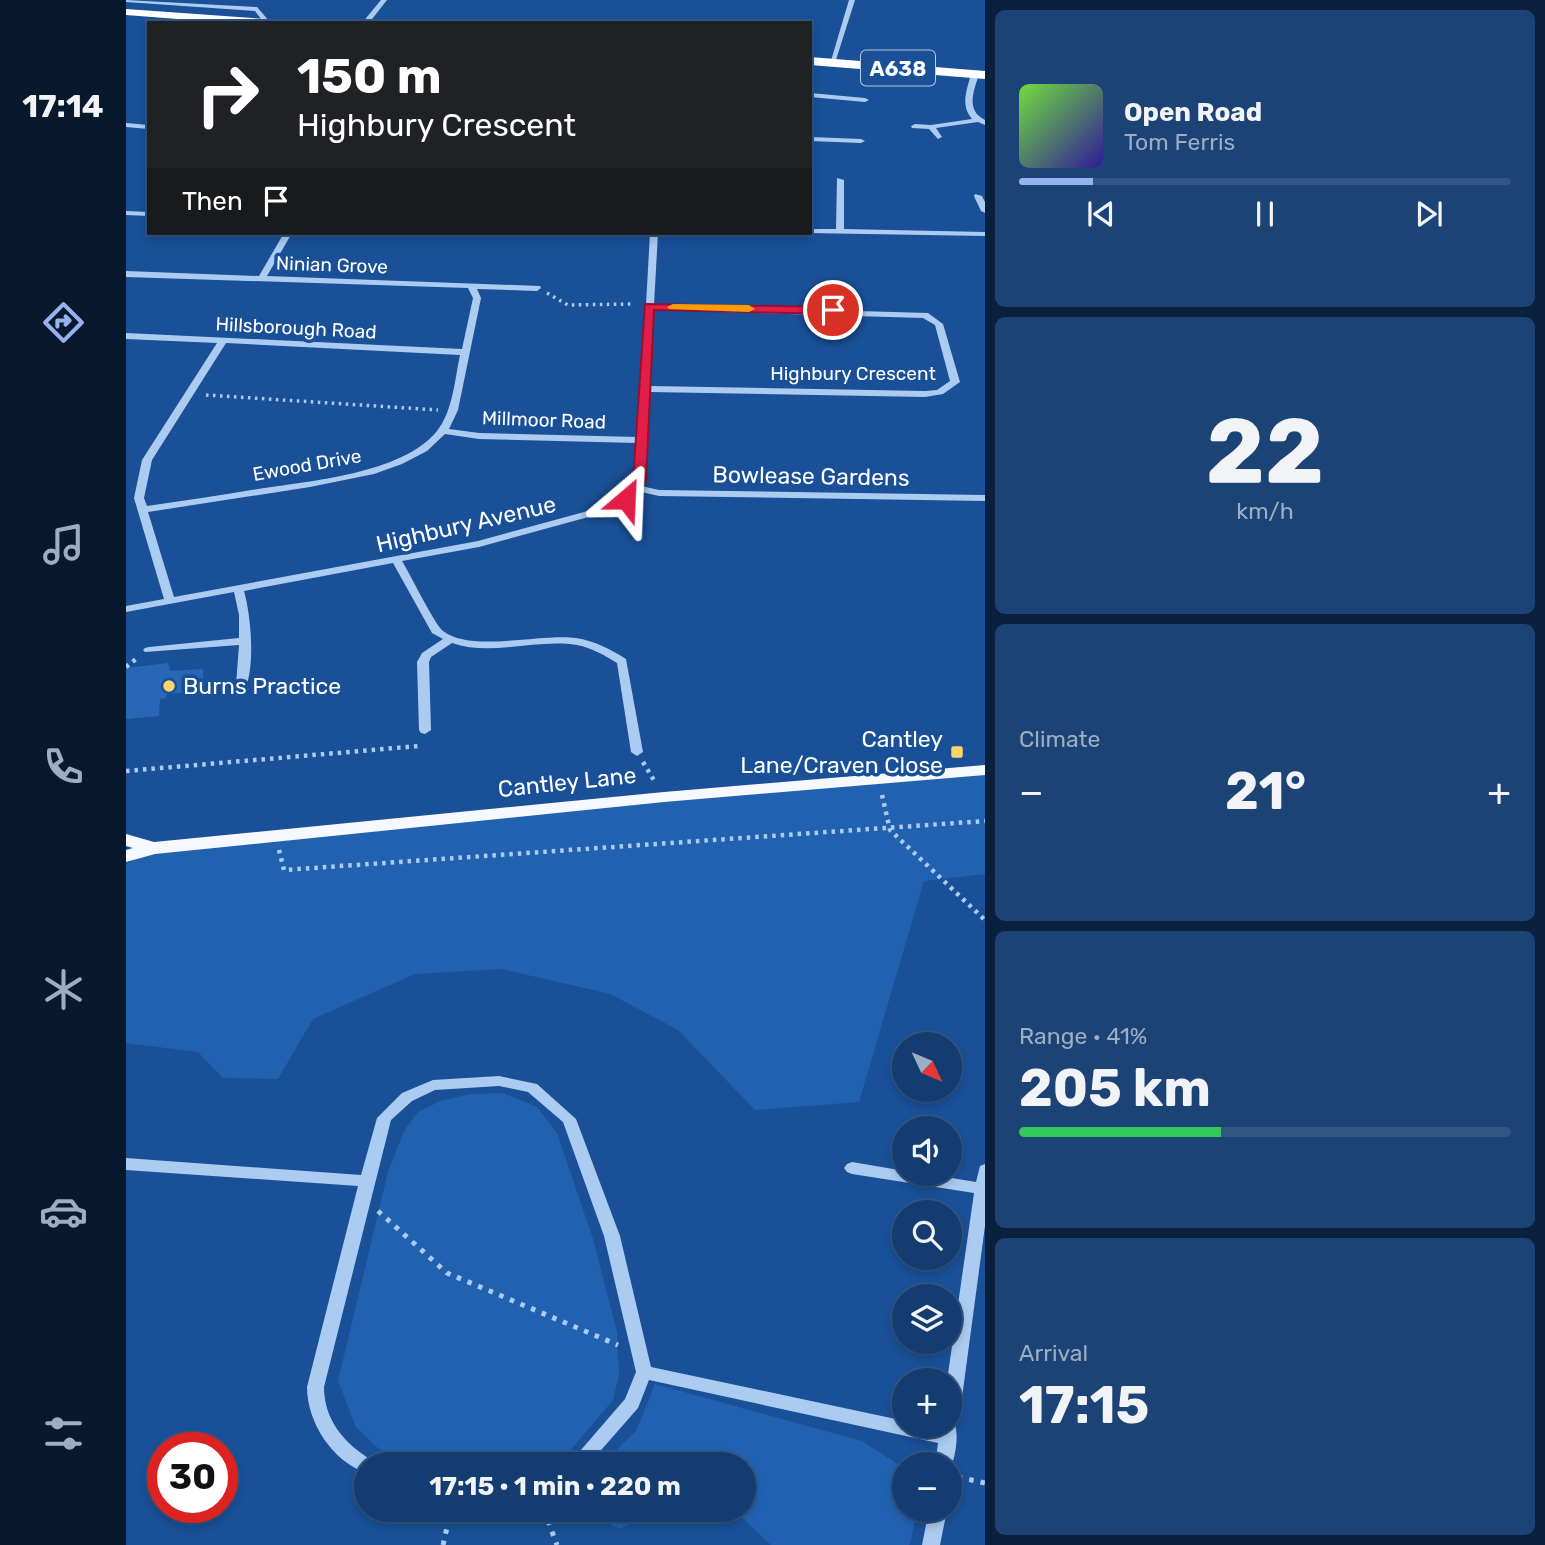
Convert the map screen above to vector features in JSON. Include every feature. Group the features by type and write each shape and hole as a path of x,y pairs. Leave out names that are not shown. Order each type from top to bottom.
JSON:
{"highway":[{"path":"130,12 218,21"},
{"name":"A638","path":"812,61 980,74"}],"main road":[{"name":"Cantley Lane","path":"126,856 154,848 276,835 664,797 985,770"},
{"name":"Cantley Lane","path":"126,839 154,848"}],"street":[{"path":"367,21 384,0"},
{"path":"832,63 852,0"},
{"path":"126,1 257,9 266,21"},
{"path":"130,12 149,1"},
{"path":"980,74 966,99 968,108 981,122"},
{"path":"812,95 865,100"},
{"path":"915,126 981,122"},
{"path":"126,125 147,127"},
{"path":"126,138 137,126"},
{"path":"931,127 938,137"},
{"path":"812,139 861,141"},
{"path":"840,180 840,231"},
{"path":"978,196 985,211"},
{"path":"126,213 147,214"},
{"path":"812,230 985,234"},
{"path":"261,280 287,235"},
{"path":"636,488 642,440 654,235"},
{"name":"Ninian Grove","path":"127,275 537,288"},
{"path":"444,431 453,411 477,298 471,286"},
{"name":"Highbury Crescent","path":"645,388 925,394 940,392 955,382 939,324 925,314 649,306"},
{"name":"Hillsborough Road","path":"126,336 465,352"},
{"path":"170,600 155,543 139,498 147,460 187,393 222,342"},
{"name":"Millmoor Road","path":"444,431 479,436 642,440"},
{"name":"Ewood Drive","path":"142,510 349,478 412,454 444,431"},
{"name":"Bowlease Gardens","path":"636,488 659,492 985,498"},
{"name":"Highbury Avenue","path":"126,608 479,544 600,512 626,499 636,488"},
{"path":"126,499 139,498"},
{"path":"397,561 438,633 449,640 470,644 575,640 611,652 622,661 626,673 637,752"},
{"path":"238,589 245,615 242,685"},
{"path":"425,730 423,662 426,655 449,640"},
{"path":"149,650 245,641"},
{"path":"354,1460 332,1438 314,1391 384,1118 407,1097 433,1085 459,1081 499,1081 532,1088 569,1119 612,1236 644,1372 632,1403 589,1452"},
{"path":"126,1164 365,1189"},
{"path":"852,1168 983,1189"},
{"path":"957,1368 985,1170"},
{"path":"644,1372 892,1421"},
{"path":"930,1545 935,1522"}],"path":[{"path":"537,288 568,305 630,303 649,306"},
{"path":"187,393 453,411"},
{"path":"126,667 137,657"},
{"path":"126,771 422,746 425,730"},
{"path":"637,752 664,797"},
{"path":"878,779 890,830 985,920"},
{"path":"276,835 284,870 890,830 985,821"},
{"path":"365,1189 447,1273 638,1354"},
{"path":"962,1478 985,1483"},
{"path":"443,1545 448,1522"},
{"path":"549,1522 558,1545"}],"shaded area":[{"path":"985,772 985,874 924,881 859,1102 755,1110 678,1030 610,994 501,969 415,974 313,1019 278,1079 223,1078 198,1052 126,1043 126,864 154,848"},
{"path":"503,1093 537,1107 557,1133 593,1239 617,1332 619,1375 613,1400 569,1452 385,1452 356,1427 338,1381 388,1172 404,1131 417,1113 440,1101 471,1094"},
{"path":"655,1384 862,1441 892,1461 892,1522 914,1522 911,1541 909,1545 771,1545 747,1522 756,1522 756,1452 615,1452 636,1431"},
{"path":"608,1522 634,1522 619,1529"}],"building":[{"name":"Burns Practice","path":"168,663 170,671 203,669 203,691 167,694 166,698 160,699 159,716 126,719 126,668"}],"slow traffic":[{"path":"673,307 749,309"}],"place":[{"name":"Burns Practice","path":"169,686"},
{"name":"Cantley Lane/Craven Close","path":"957,752"}],"route":[{"path":"626,499 640,481 649,306 833,310"}]}
